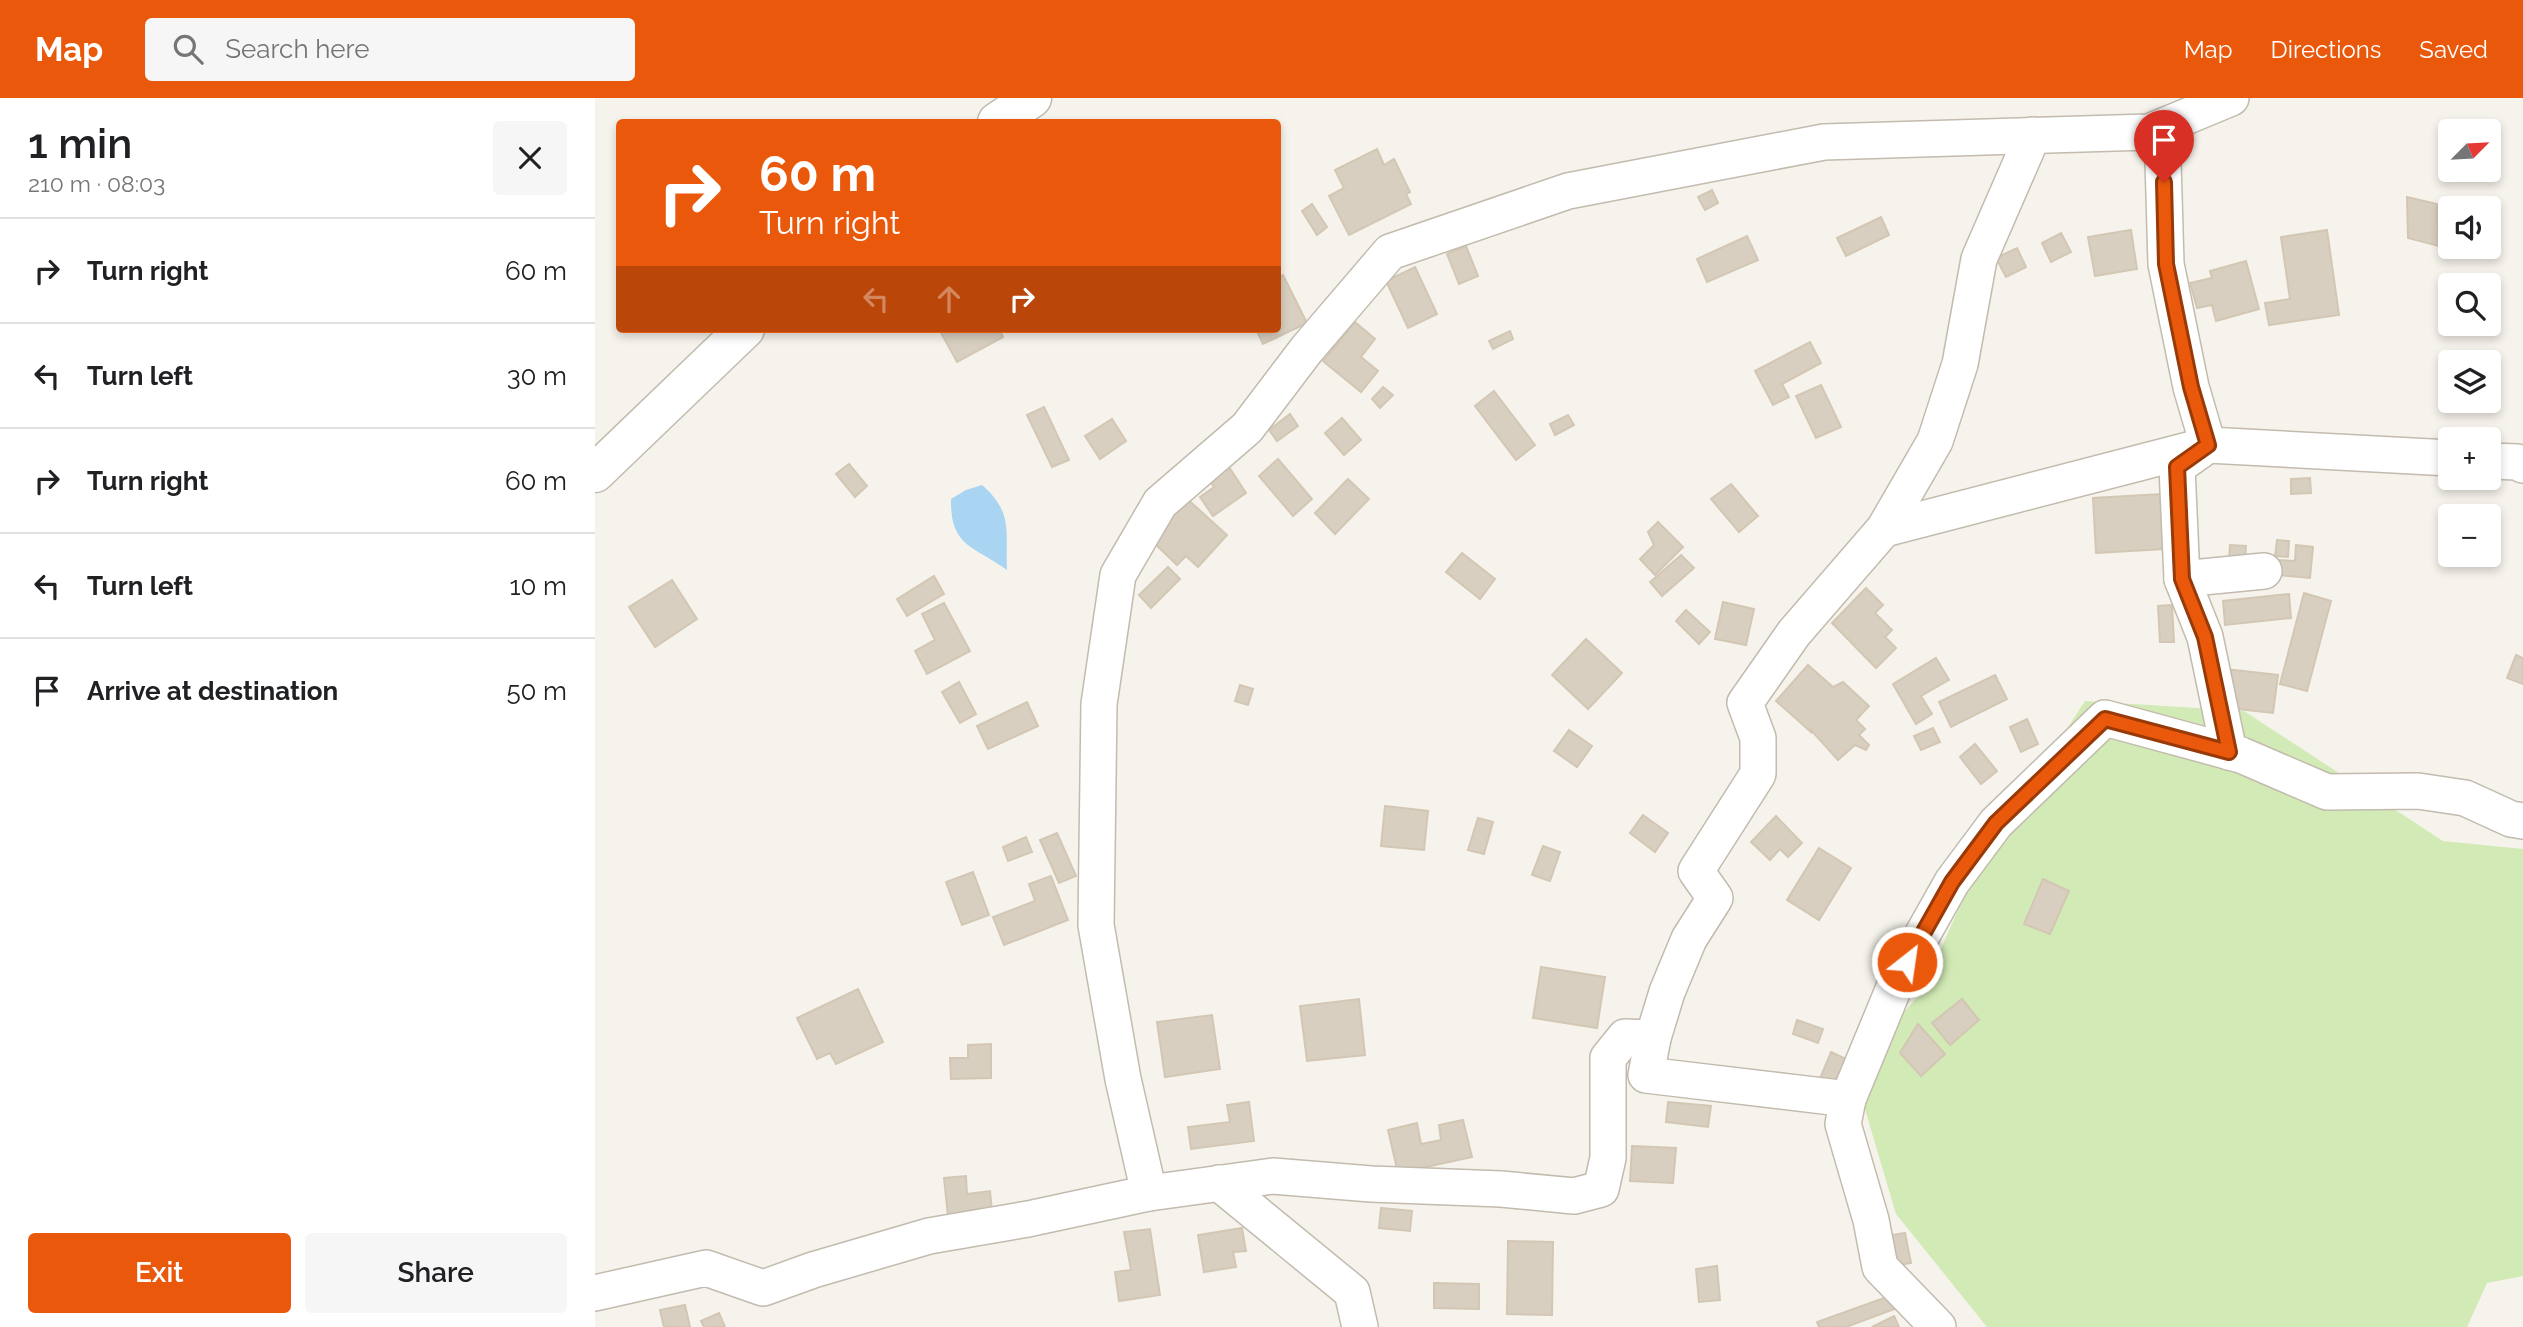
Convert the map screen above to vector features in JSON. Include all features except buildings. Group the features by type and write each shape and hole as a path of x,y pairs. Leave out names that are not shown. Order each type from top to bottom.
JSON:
{"street":[{"path":"1001,119 1032,98"},
{"path":"1149,1192 1123,1079 1095,925 1099,704 1118,575 1160,503 1247,428 1307,349 1390,252 1568,191 1823,142 2150,132 2231,98"},
{"path":"2162,127 2166,264 2191,387 2208,445"},
{"path":"1848,1099 1646,1075 1653,1038 1667,992 1689,940 1715,898 1696,871 1758,774 1758,738 1745,703 1794,633 1884,529 1935,441 1959,364 1979,259 2033,135"},
{"path":"595,473 741,333"},
{"path":"2208,445 2177,467 2182,579 2205,637 2229,752"},
{"path":"1884,529 2208,445 2438,457"},
{"path":"2501,461 2523,465"},
{"path":"2182,579 2264,571"},
{"path":"1938,1327 1880,1267 1871,1220 1843,1125 1848,1099 1898,978 1952,882 1996,823 2105,719 2229,752 2327,792 2418,791 2465,797 2511,819 2523,821"},
{"path":"595,1293 706,1268 764,1288 813,1270 929,1236 1028,1219 1149,1192 1273,1176 1371,1184 1501,1189 1574,1196 1601,1189 1608,1158 1608,1058 1625,1037 1653,1038"},
{"path":"1219,1183 1352,1292 1360,1327"}],"green space":[{"path":"2085,701 2244,711 2443,841 2523,849 2523,1276 2487,1283 2467,1327 1987,1327 1896,1214 1853,1069 1922,992 1977,867"}],"water":[{"path":"982,485 999,505 1006,523 1007,570 966,544 955,527 951,499"}],"route":[{"path":"1907,962 1952,882 1996,823 2105,719 2229,752 2205,637 2182,579 2177,467 2208,445 2191,387 2166,264 2164,182"}]}
